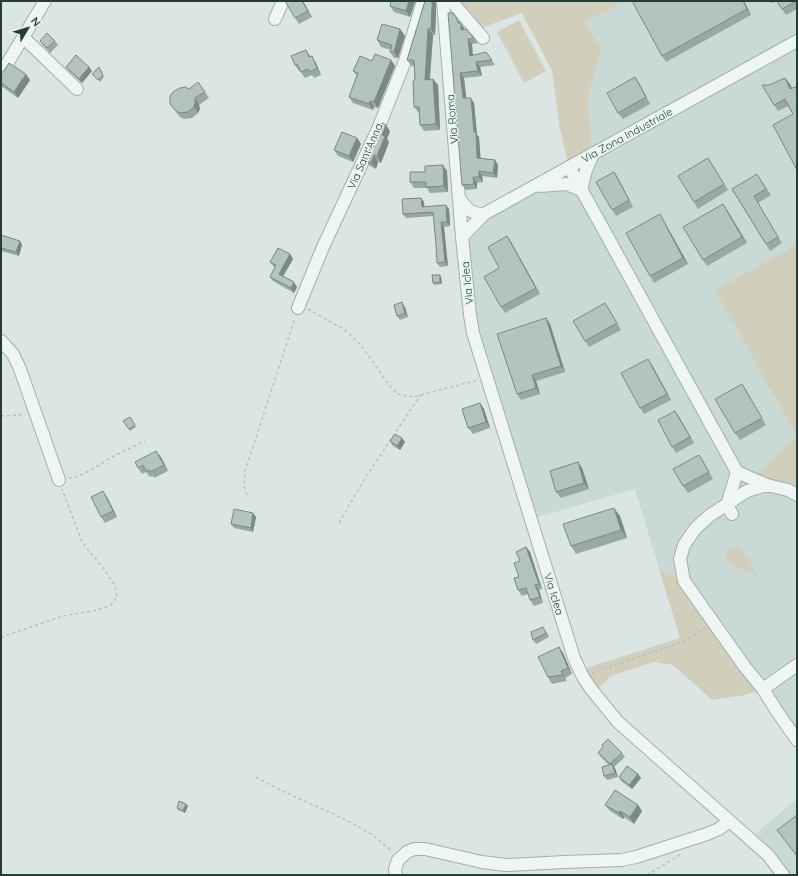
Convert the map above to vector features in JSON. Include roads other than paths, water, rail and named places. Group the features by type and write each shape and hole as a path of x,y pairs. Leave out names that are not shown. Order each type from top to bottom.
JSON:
{"street":[{"path":"1,74 45,1"},
{"path":"275,19 283,1"},
{"name":"Via Sant'Anna","path":"298,306 323,247 378,129 405,62 423,1"},
{"path":"443,1 453,2 483,38"},
{"name":"Via Roma","path":"443,1 459,198 464,214 462,237"},
{"path":"23,37 78,89"},
{"name":"Via Zona Industriale","path":"462,237 484,214 797,41"},
{"path":"581,190 584,176 593,154"},
{"path":"569,167 737,472 766,485 788,490 797,496"},
{"path":"532,187 566,184 581,190"},
{"path":"476,222 466,222 464,214 484,214"},
{"name":"Via Iclea","path":"462,237 473,333 574,658 583,677 618,722 769,856 783,875"},
{"path":"1,341 13,354 20,369 58,477"},
{"path":"730,509 737,472"},
{"path":"766,485 747,491 730,509 709,516 695,529 684,545 680,559 684,581 745,667 763,689 797,740"},
{"path":"763,689 797,665"},
{"path":"396,875 395,869 398,860 402,855 414,849 425,849 482,862 506,865 621,860 636,857 707,834 719,829 729,821"}]}
